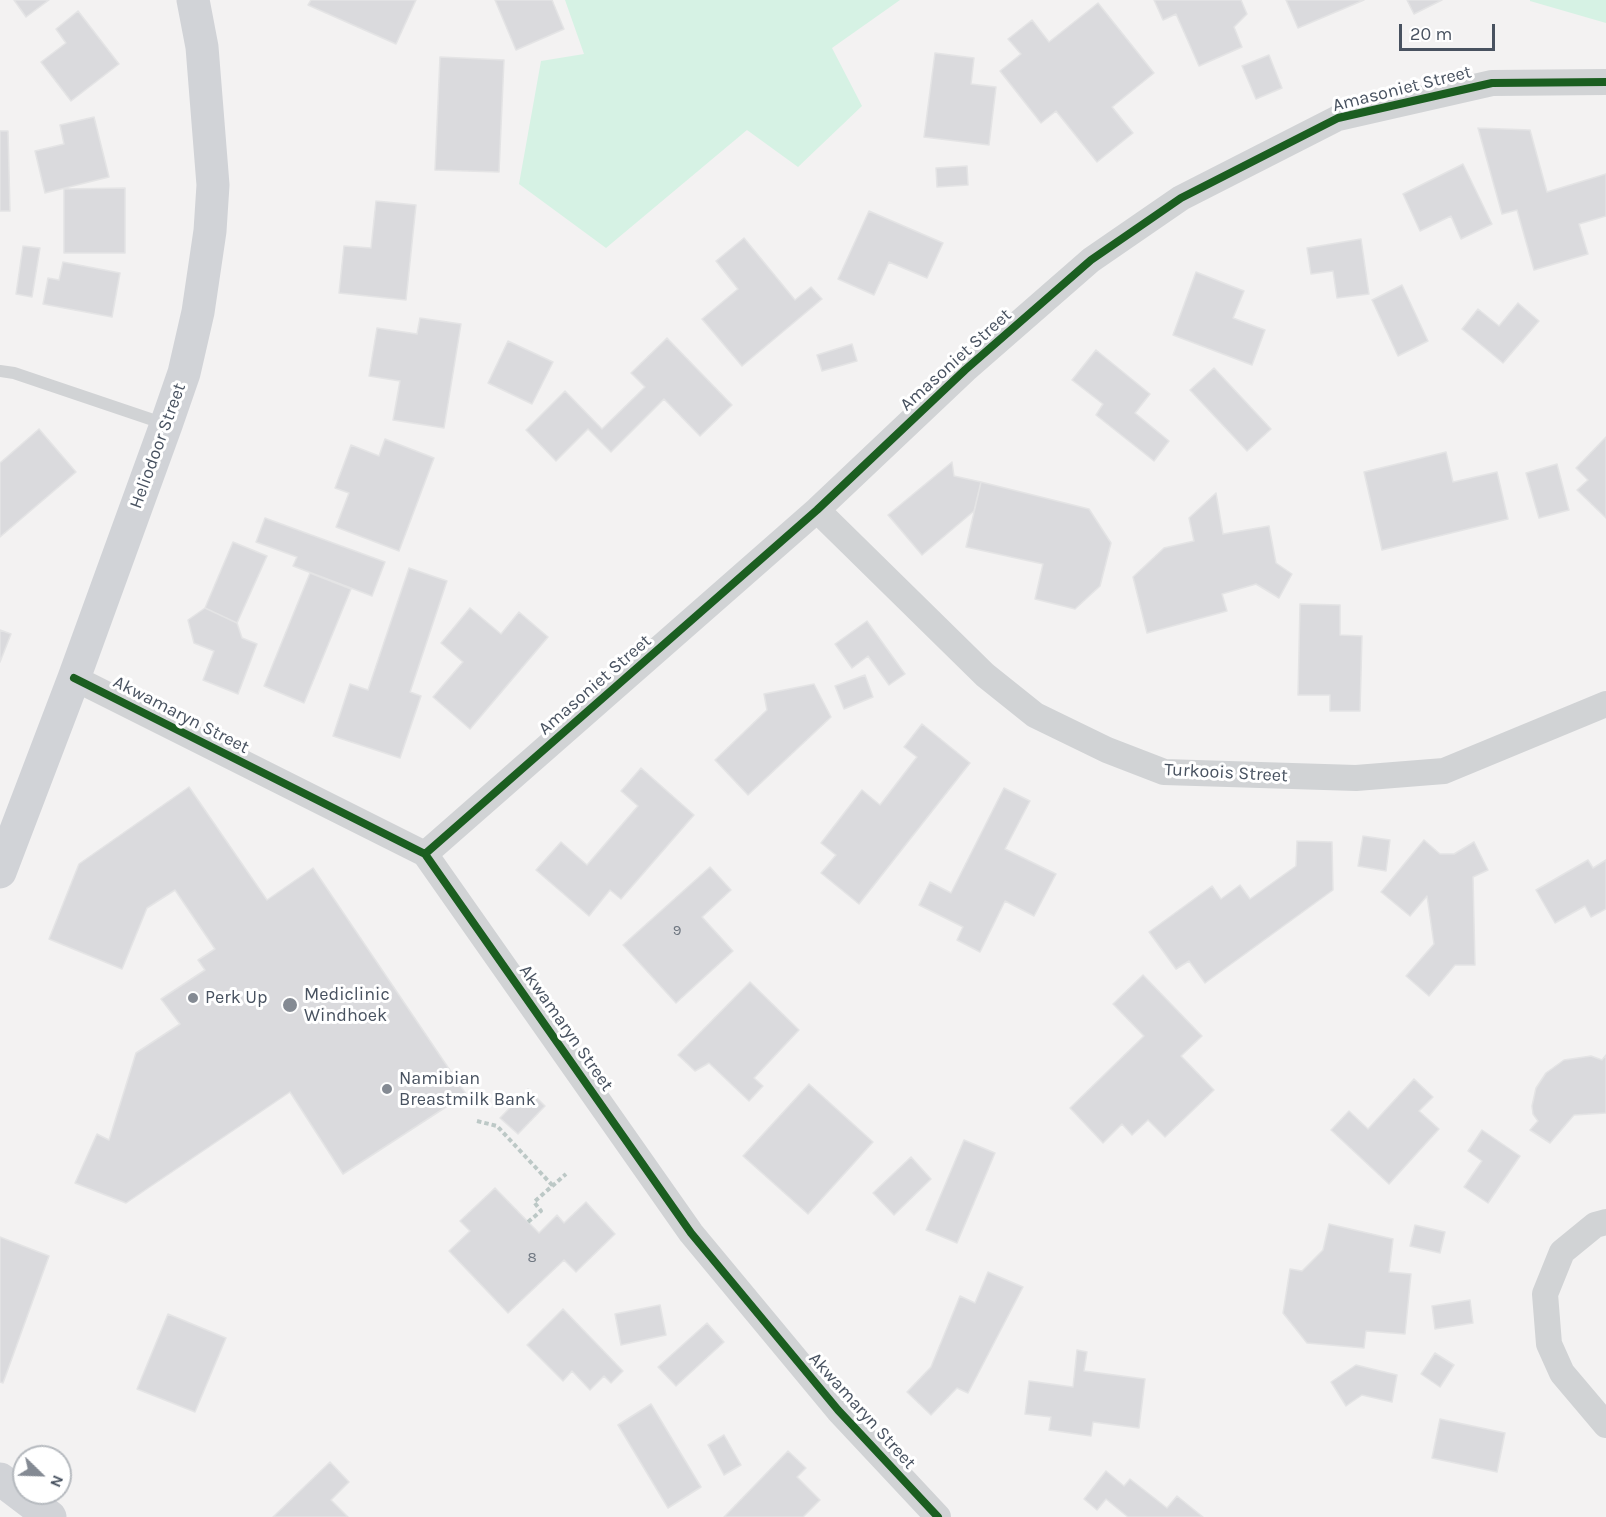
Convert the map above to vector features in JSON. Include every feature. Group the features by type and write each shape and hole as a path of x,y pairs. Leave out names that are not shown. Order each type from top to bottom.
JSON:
{"street":[{"name":"Heliodoor Street","path":"0,872 74,678 166,425 184,373 198,312 213,197 202,47 194,0"},
{"name":"Amasoniet Street","path":"425,854 817,510 965,370 1091,260 1181,198 1338,118 1492,83 1606,81"},
{"name":"Turkoois Street","path":"817,510 985,675 1035,715 1107,750 1164,772 1356,778 1444,771 1606,704"},
{"name":"Akwamaryn Street","path":"74,678 425,854 691,1233 838,1410 938,1517"},
{"path":"1606,1222 1595,1225 1562,1252 1545,1294 1549,1344 1562,1373 1606,1425"},
{"path":"0,1479 50,1517"}],"lane":[{"path":"0,371 14,373 166,425"}],"path":[{"path":"477,1121 497,1126 553,1186"},
{"path":"528,1222 541,1211 534,1202 566,1174"}],"green space":[{"path":"565,0 900,0 832,48 862,106 798,167 747,130 606,248 519,184 541,61 584,54"},
{"path":"1606,0 1606,23 1530,1"}],"building":[{"path":"14,0 49,0 26,17"},
{"path":"311,0 416,0 396,44 308,5"},
{"path":"495,0 552,0 564,29 516,50"},
{"path":"1154,0 1241,0 1247,14 1234,27 1242,47 1199,66 1176,14 1163,20"},
{"path":"1286,0 1364,0 1298,28"},
{"path":"1407,0 1442,0 1414,14"},
{"path":"1098,3 1154,73 1112,107 1133,133 1097,162 1056,111 1041,123 1000,71 1021,54 1008,39 1032,20 1049,42"},
{"path":"78,11 119,64 71,101 41,62 66,43 56,29"},
{"path":"935,53 974,58 971,84 996,87 989,145 924,137"},
{"path":"1269,55 1282,88 1256,99 1242,66"},
{"path":"440,57 504,60 499,172 435,170"},
{"path":"94,117 109,177 45,193 35,151 64,144 60,125"},
{"path":"1478,128 1530,130 1547,192 1606,174 1606,216 1579,224 1588,254 1534,270 1517,210 1502,214"},
{"path":"0,131 8,131 10,211 0,211"},
{"path":"1463,164 1492,224 1461,239 1451,216 1420,231 1403,194"},
{"path":"967,166 968,185 937,187 936,168"},
{"path":"125,188 125,253 64,253 64,189"},
{"path":"376,201 416,205 406,300 339,293 344,246 371,248"},
{"path":"869,211 943,243 927,278 889,262 874,295 838,279"},
{"path":"744,238 795,300 811,287 822,299 742,366 702,319 738,289 716,261"},
{"path":"1361,239 1369,294 1337,298 1333,271 1311,274 1307,248"},
{"path":"23,246 40,248 32,297 16,294"},
{"path":"63,262 120,273 112,317 43,304 48,278 59,280"},
{"path":"1196,272 1244,291 1233,318 1265,330 1252,365 1173,335"},
{"path":"1402,285 1428,341 1398,356 1372,300"},
{"path":"1518,303 1539,321 1503,363 1462,329 1478,309 1499,326"},
{"path":"420,318 461,324 444,428 393,420 400,381 369,376 377,328 417,334"},
{"path":"667,338 732,405 700,436 664,399 611,452 588,429 556,461 526,430 565,391 602,429 645,387 631,373"},
{"path":"508,341 553,362 532,404 488,383"},
{"path":"852,344 857,361 822,371 817,355"},
{"path":"1096,350 1150,394 1135,413 1169,441 1154,461 1096,415 1103,404 1072,380"},
{"path":"1214,368 1271,429 1247,451 1190,390"},
{"path":"39,429 76,472 0,537 0,463"},
{"path":"1606,437 1606,518 1577,490 1588,480 1576,468"},
{"path":"385,439 434,458 399,551 336,527 349,493 335,488 351,445 379,456"},
{"path":"1446,452 1453,482 1497,472 1508,519 1382,550 1364,472"},
{"path":"952,462 954,476 981,482 974,511 922,555 888,515"},
{"path":"1557,464 1569,510 1539,518 1526,473"},
{"path":"981,482 1089,509 1111,543 1100,586 1075,609 1035,599 1043,564 966,547"},
{"path":"1216,493 1223,534 1269,526 1276,563 1292,574 1279,598 1256,584 1222,594 1227,611 1147,633 1133,577 1164,548 1194,541 1189,518"},
{"path":"265,518 385,562 372,596 293,566 297,557 256,542"},
{"path":"233,542 267,556 237,623 205,608"},
{"path":"409,568 447,581 410,692 421,696 400,758 333,736 350,684 368,690"},
{"path":"310,573 351,589 304,703 264,686"},
{"path":"1300,604 1340,605 1340,635 1362,636 1360,711 1330,711 1330,695 1298,695"},
{"path":"205,608 237,623 242,638 257,644 238,694 203,680 214,651 194,643 188,620"},
{"path":"470,608 501,634 519,612 548,637 470,729 433,697 463,662 441,643"},
{"path":"867,621 905,674 889,685 868,656 852,668 835,644"},
{"path":"0,630 11,634 0,662"},
{"path":"865,675 873,697 844,709 835,686"},
{"path":"814,684 831,717 748,795 715,760 767,710 764,694"},
{"path":"922,724 970,763 859,904 821,873 836,855 821,843 862,790 880,805 917,757 904,747"},
{"path":"641,768 694,815 621,899 610,890 589,916 536,870 561,842 587,865 638,806 621,791"},
{"path":"189,787 267,900 313,868 466,1094 343,1174 290,1092 126,1203 75,1183 97,1134 109,1140 136,1053 180,1024 161,999 205,970 198,960 215,949 175,890 147,908 122,969 49,939 79,864"},
{"path":"1004,788 1030,801 1005,849 1056,874 1034,916 1005,901 980,952 957,940 963,927 919,905 930,882 951,893"},
{"path":"1363,836 1390,840 1386,871 1358,866"},
{"path":"1424,840 1440,854 1454,854 1474,842 1488,870 1473,877 1475,965 1455,965 1429,996 1406,976 1434,944 1427,896 1410,916 1381,892"},
{"path":"1297,841 1332,842 1333,890 1205,983 1189,961 1176,969 1149,932 1212,886 1221,899 1240,885 1250,899 1296,866"},
{"path":"1588,860 1593,868 1606,860 1606,909 1591,917 1585,906 1555,923 1536,890"},
{"path":"710,867 731,890 702,917 733,951 676,1003 623,945"},
{"path":"1143,975 1202,1036 1181,1056 1214,1090 1165,1137 1148,1120 1132,1135 1122,1124 1103,1143 1070,1108 1144,1036 1113,1004"},
{"path":"750,982 799,1030 754,1078 763,1086 749,1101 709,1063 695,1071 678,1055"},
{"path":"1606,1055 1606,1113 1574,1115 1550,1143 1530,1130 1538,1121 1533,1114 1532,1106 1536,1088 1546,1073 1564,1060 1591,1056 1602,1060"},
{"path":"1414,1079 1433,1097 1419,1111 1439,1129 1389,1184 1331,1130 1349,1111 1368,1129"},
{"path":"809,1084 873,1142 808,1214 743,1156"},
{"path":"528,1089 545,1106 518,1134 500,1118"},
{"path":"1482,1130 1520,1156 1488,1203 1464,1187 1482,1161 1468,1151"},
{"path":"964,1140 995,1153 957,1243 926,1230"},
{"path":"911,1157 931,1179 894,1215 873,1193"},
{"path":"495,1188 539,1233 557,1215 564,1223 586,1202 615,1234 576,1272 564,1260 508,1313 449,1251 470,1231 460,1221"},
{"path":"1329,1224 1393,1239 1389,1272 1411,1274 1405,1334 1366,1331 1364,1348 1307,1343 1283,1313 1290,1269 1302,1271 1323,1250"},
{"path":"1415,1225 1445,1232 1440,1253 1410,1246"},
{"path":"0,1237 49,1256 3,1383 0,1382"},
{"path":"988,1272 1023,1287 968,1393 957,1388 931,1415 907,1392 931,1367 960,1296 975,1303"},
{"path":"1470,1300 1473,1323 1435,1329 1432,1306"},
{"path":"660,1305 666,1335 621,1345 615,1314"},
{"path":"563,1309 623,1371 611,1383 604,1376 590,1390 572,1371 563,1381 527,1345"},
{"path":"168,1314 226,1338 195,1412 137,1389"},
{"path":"707,1323 724,1342 676,1386 658,1367"},
{"path":"1077,1350 1087,1352 1084,1371 1145,1379 1139,1428 1093,1422 1091,1436 1049,1430 1051,1417 1025,1414 1029,1381 1073,1387"},
{"path":"1435,1353 1454,1365 1440,1387 1421,1374"},
{"path":"1356,1365 1397,1375 1392,1402 1362,1395 1346,1406 1331,1382"},
{"path":"651,1404 701,1487 668,1508 618,1425"},
{"path":"1440,1419 1505,1433 1497,1472 1432,1458"},
{"path":"724,1435 741,1465 724,1475 708,1445"},
{"path":"788,1451 806,1468 797,1477 820,1500 803,1517 724,1517"},
{"path":"330,1462 349,1482 331,1500 348,1517 273,1517"},
{"path":"1106,1471 1124,1486 1130,1479 1167,1508 1177,1496 1203,1517 1128,1517 1106,1499 1097,1510 1084,1499"}],"cycle path":[{"path":"425,854 817,510 965,370 1091,260 1181,198 1338,118 1492,83 1606,82"},
{"path":"74,678 425,854 691,1233 838,1410 938,1517"}],"place":[{"name":"Perk Up","path":"193,998"},
{"name":"Mediclinic Windhoek","path":"290,1005"},
{"name":"Namibian Breastmilk Bank","path":"387,1089"}]}
